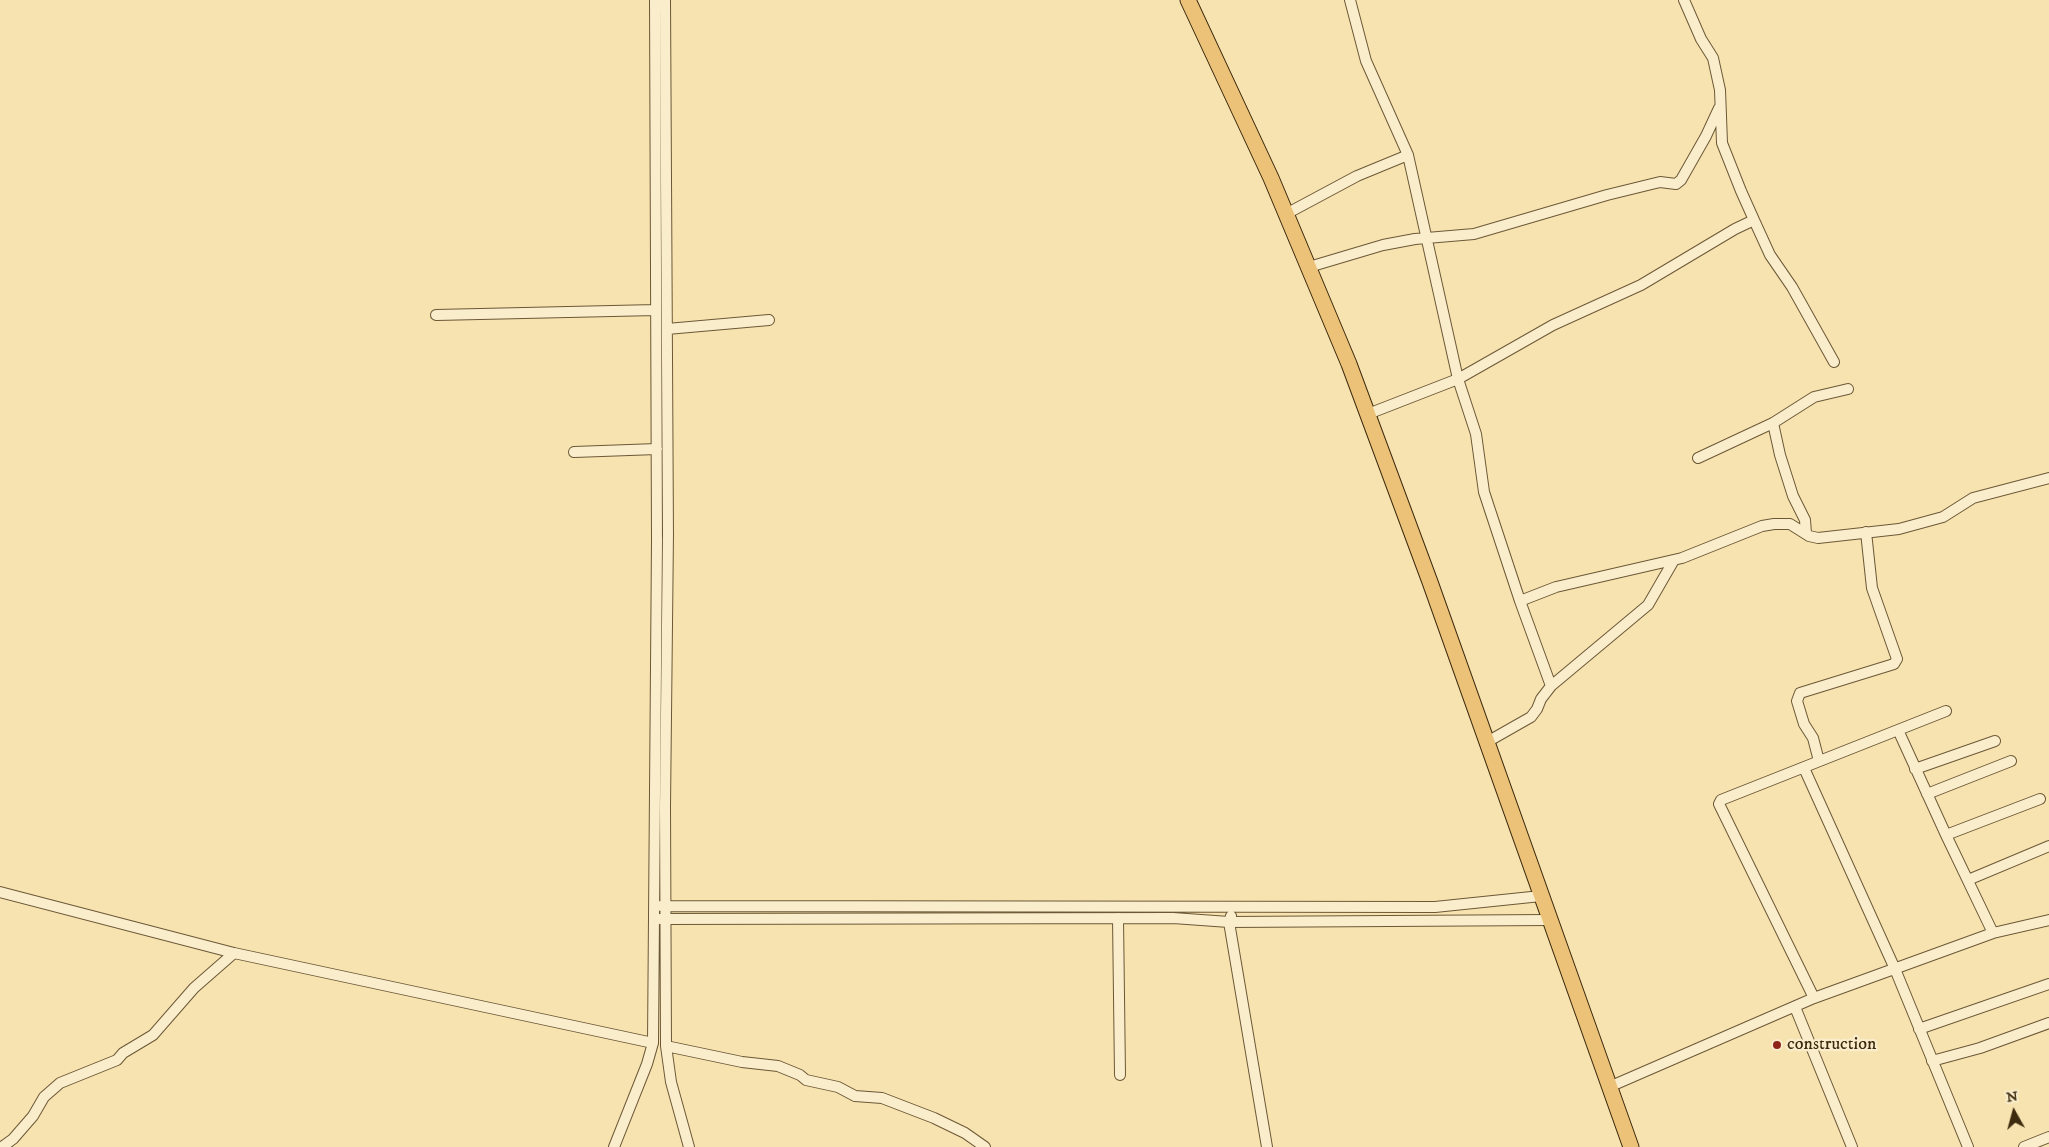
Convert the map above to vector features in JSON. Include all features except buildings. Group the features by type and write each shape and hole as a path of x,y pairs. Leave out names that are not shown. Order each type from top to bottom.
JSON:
{"main road":[{"path":"1188,0 1286,214 1368,414 1631,1147"}],"street":[{"path":"614,1147 647,1064 653,1043 657,449 655,0"},
{"path":"666,0 668,533 666,1046 671,1082 689,1147"},
{"path":"1350,0 1366,61 1408,155 1458,379 1476,434 1484,492 1551,686"},
{"path":"1684,0 1701,39 1713,58 1720,90 1722,143 1740,192 1770,255 1792,287 1834,362"},
{"path":"1309,267 1383,245 1427,238 1474,234 1654,184 1665,182 1676,184 1681,180 1706,136 1721,104"},
{"path":"1286,214 1357,176 1408,155"},
{"path":"1368,414 1458,379 1553,325 1641,285 1735,228 1754,220"},
{"path":"436,314 656,310"},
{"path":"667,329 769,320"},
{"path":"1698,458 1773,423 1814,397 1848,389"},
{"path":"1773,423 1780,455 1793,496 1805,520 1806,533"},
{"path":"574,452 657,449"},
{"path":"1520,600 1556,587 1691,555 1762,526 1790,524 1809,536 1818,538 1899,529 1943,518 1973,498 2049,478"},
{"path":"1819,761 1813,738 1804,724 1797,700 1800,693 1894,664 1897,659 1872,588 1866,532"},
{"path":"1487,742 1531,717 1551,686 1648,605 1674,560"},
{"path":"1814,998 1719,804 1724,798 1946,711"},
{"path":"1898,730 1926,794 1993,933"},
{"path":"1915,769 1995,741"},
{"path":"1926,794 2011,761"},
{"path":"1804,768 1895,969 1968,1147"},
{"path":"1946,835 2040,799"},
{"path":"1968,880 2049,846"},
{"path":"0,892 234,952 653,1043"},
{"path":"654,905 1435,908 1542,896"},
{"path":"1233,907 1229,922 1267,1147"},
{"path":"1118,918 1120,1075"},
{"path":"654,919 1173,918 1229,922 1549,920"},
{"path":"1609,1087 1814,998 1993,933 2049,920"},
{"path":"2,1147 13,1139 52,1090 60,1083 117,1060 123,1053 153,1035 194,988 234,952"},
{"path":"1919,1029 2049,984"},
{"path":"1794,1007 1852,1147"},
{"path":"1932,1061 1980,1048 2049,1023"},
{"path":"666,1046 742,1062 778,1066 800,1075 806,1080 838,1088 855,1096 882,1098 934,1118 966,1133 985,1147"},
{"path":"2024,1147 2049,1137"}],"place":[{"name":"construction","path":"1777,1045"}]}
